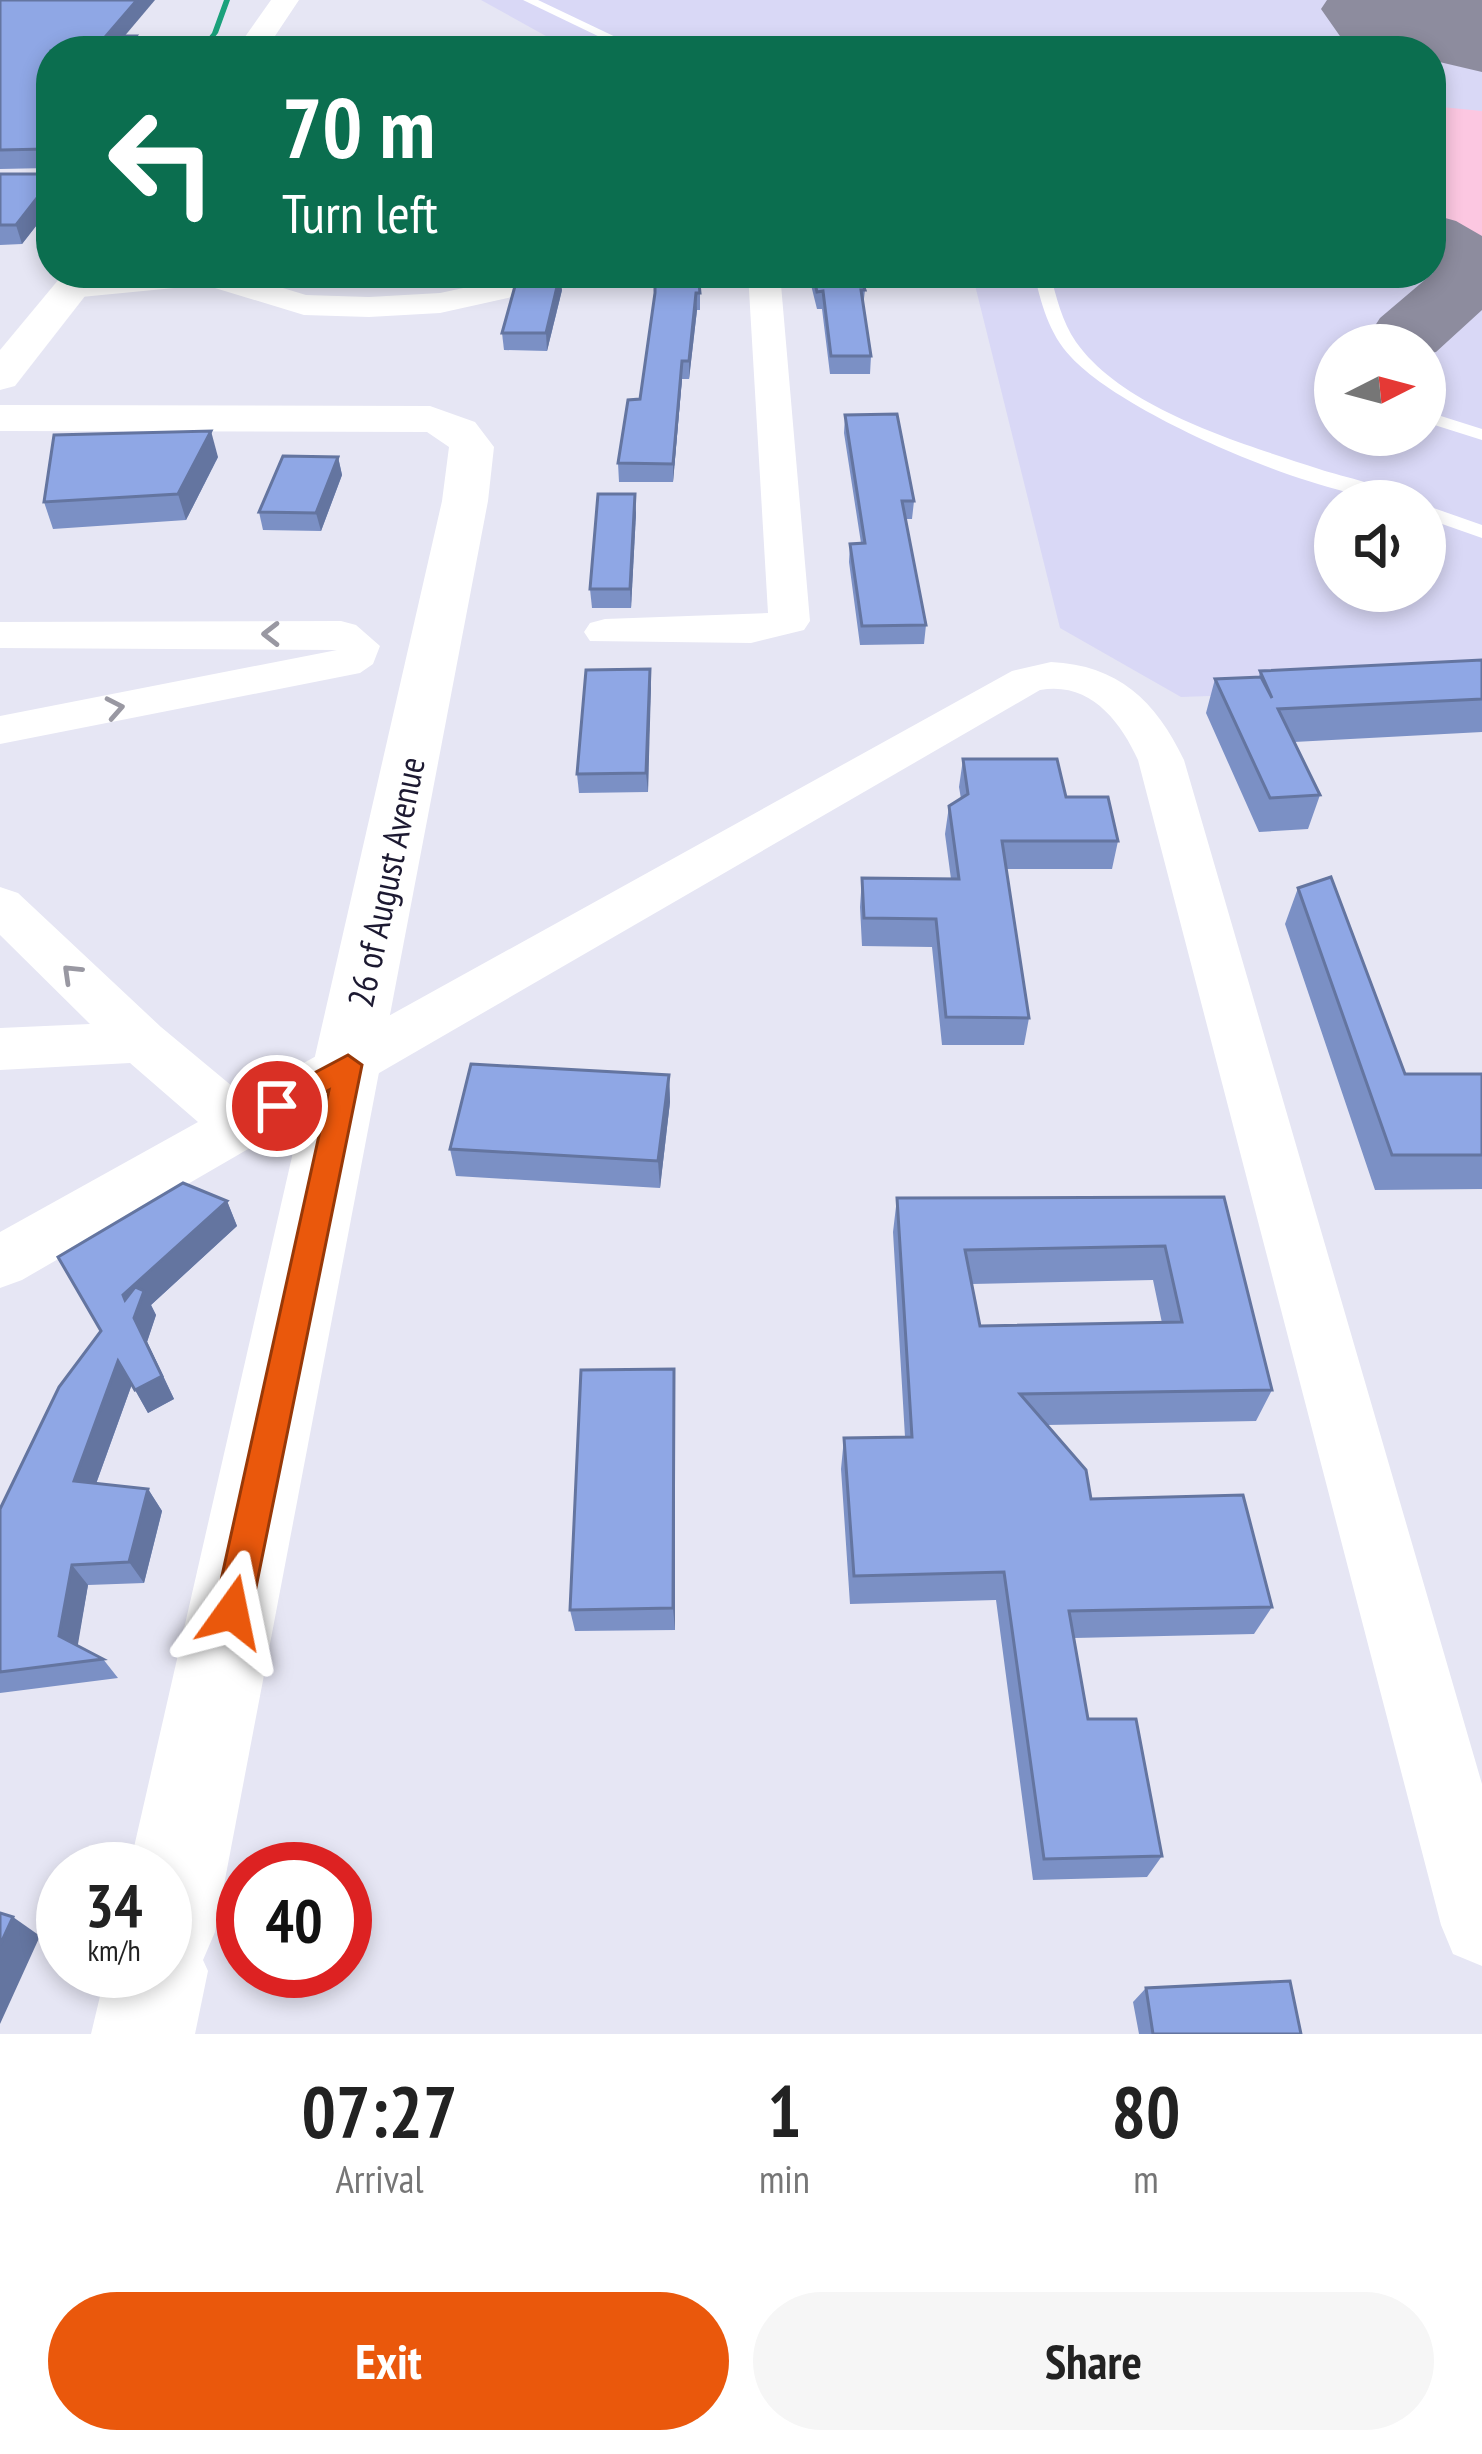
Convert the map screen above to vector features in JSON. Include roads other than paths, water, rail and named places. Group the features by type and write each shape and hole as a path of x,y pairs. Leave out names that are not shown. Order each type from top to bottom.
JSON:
{"street":[{"path":"260,36 285,0"},
{"path":"0,377 71,288"},
{"path":"249,288 304,305 369,307 440,304 511,288"},
{"path":"605,632 751,630 789,621 765,288"},
{"name":"26 of August Avenue","path":"0,418 430,419 460,426 470,441 472,462 465,501 184,1842"},
{"path":"0,634 341,634 359,646 358,655 345,664 0,730"},
{"path":"0,1262 1027,680 1045,674 1109,688 1149,729 1161,760 1482,1925"},
{"path":"0,904 142,1042 241,1126"},
{"path":"0,1049 142,1042"},
{"path":"143,2034 151,1998"}],"lane":[{"path":"529,0 607,36"},
{"path":"1047,288 1063,334 1089,368 1118,389 1180,422 1339,480"},
{"path":"1446,423 1482,435"},
{"path":"1446,519 1482,532"}],"waterway":[{"path":"212,36 227,0"}]}
